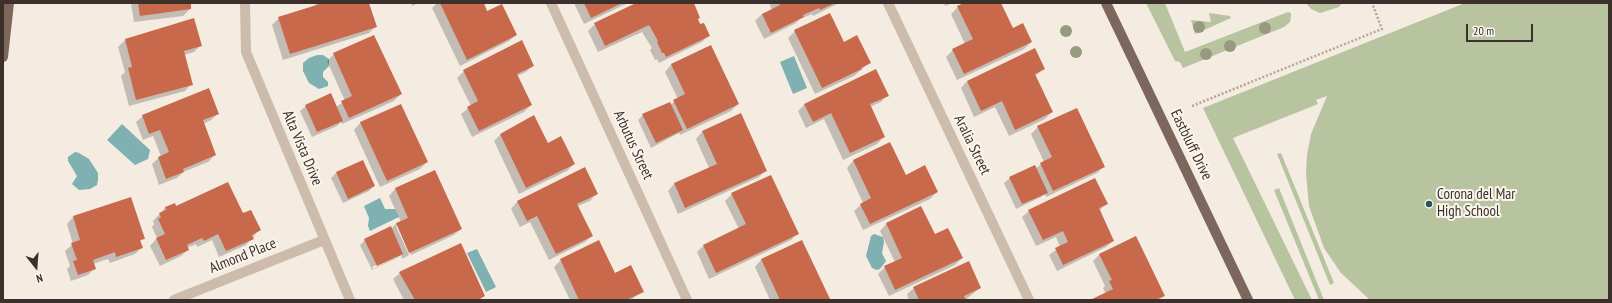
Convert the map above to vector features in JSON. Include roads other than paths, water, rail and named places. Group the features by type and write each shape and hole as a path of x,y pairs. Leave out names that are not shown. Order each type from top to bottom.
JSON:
{"main road":[{"path":"3,57 9,3"},
{"name":"Eastbluff Drive","path":"1106,3 1248,300"}],"street":[{"name":"Alta Vista Drive","path":"245,3 246,52 350,300"},
{"name":"Arbutus Street","path":"551,3 687,300"},
{"name":"Aralia Street","path":"888,3 1029,300"},
{"name":"Almond Place","path":"174,300 324,240"}],"water":[{"path":"317,55 323,55 329,59 329,66 323,72 323,77 328,82 328,86 319,89 309,83 303,71 303,63 309,58"},
{"path":"794,56 807,88 793,94 780,62"},
{"path":"122,124 150,150 148,159 135,165 107,140"},
{"path":"75,152 89,159 98,173 97,185 90,189 79,190 72,184 77,176 68,161 68,157"},
{"path":"380,198 385,209 395,209 399,217 370,231 368,226 369,218 364,206"},
{"path":"874,234 883,237 884,242 882,253 886,261 880,269 877,270 872,268 866,256 871,236"},
{"path":"477,249 496,287 486,292 467,253"}],"place":[{"name":"Corona del Mar High School","path":"1429,204"}]}
